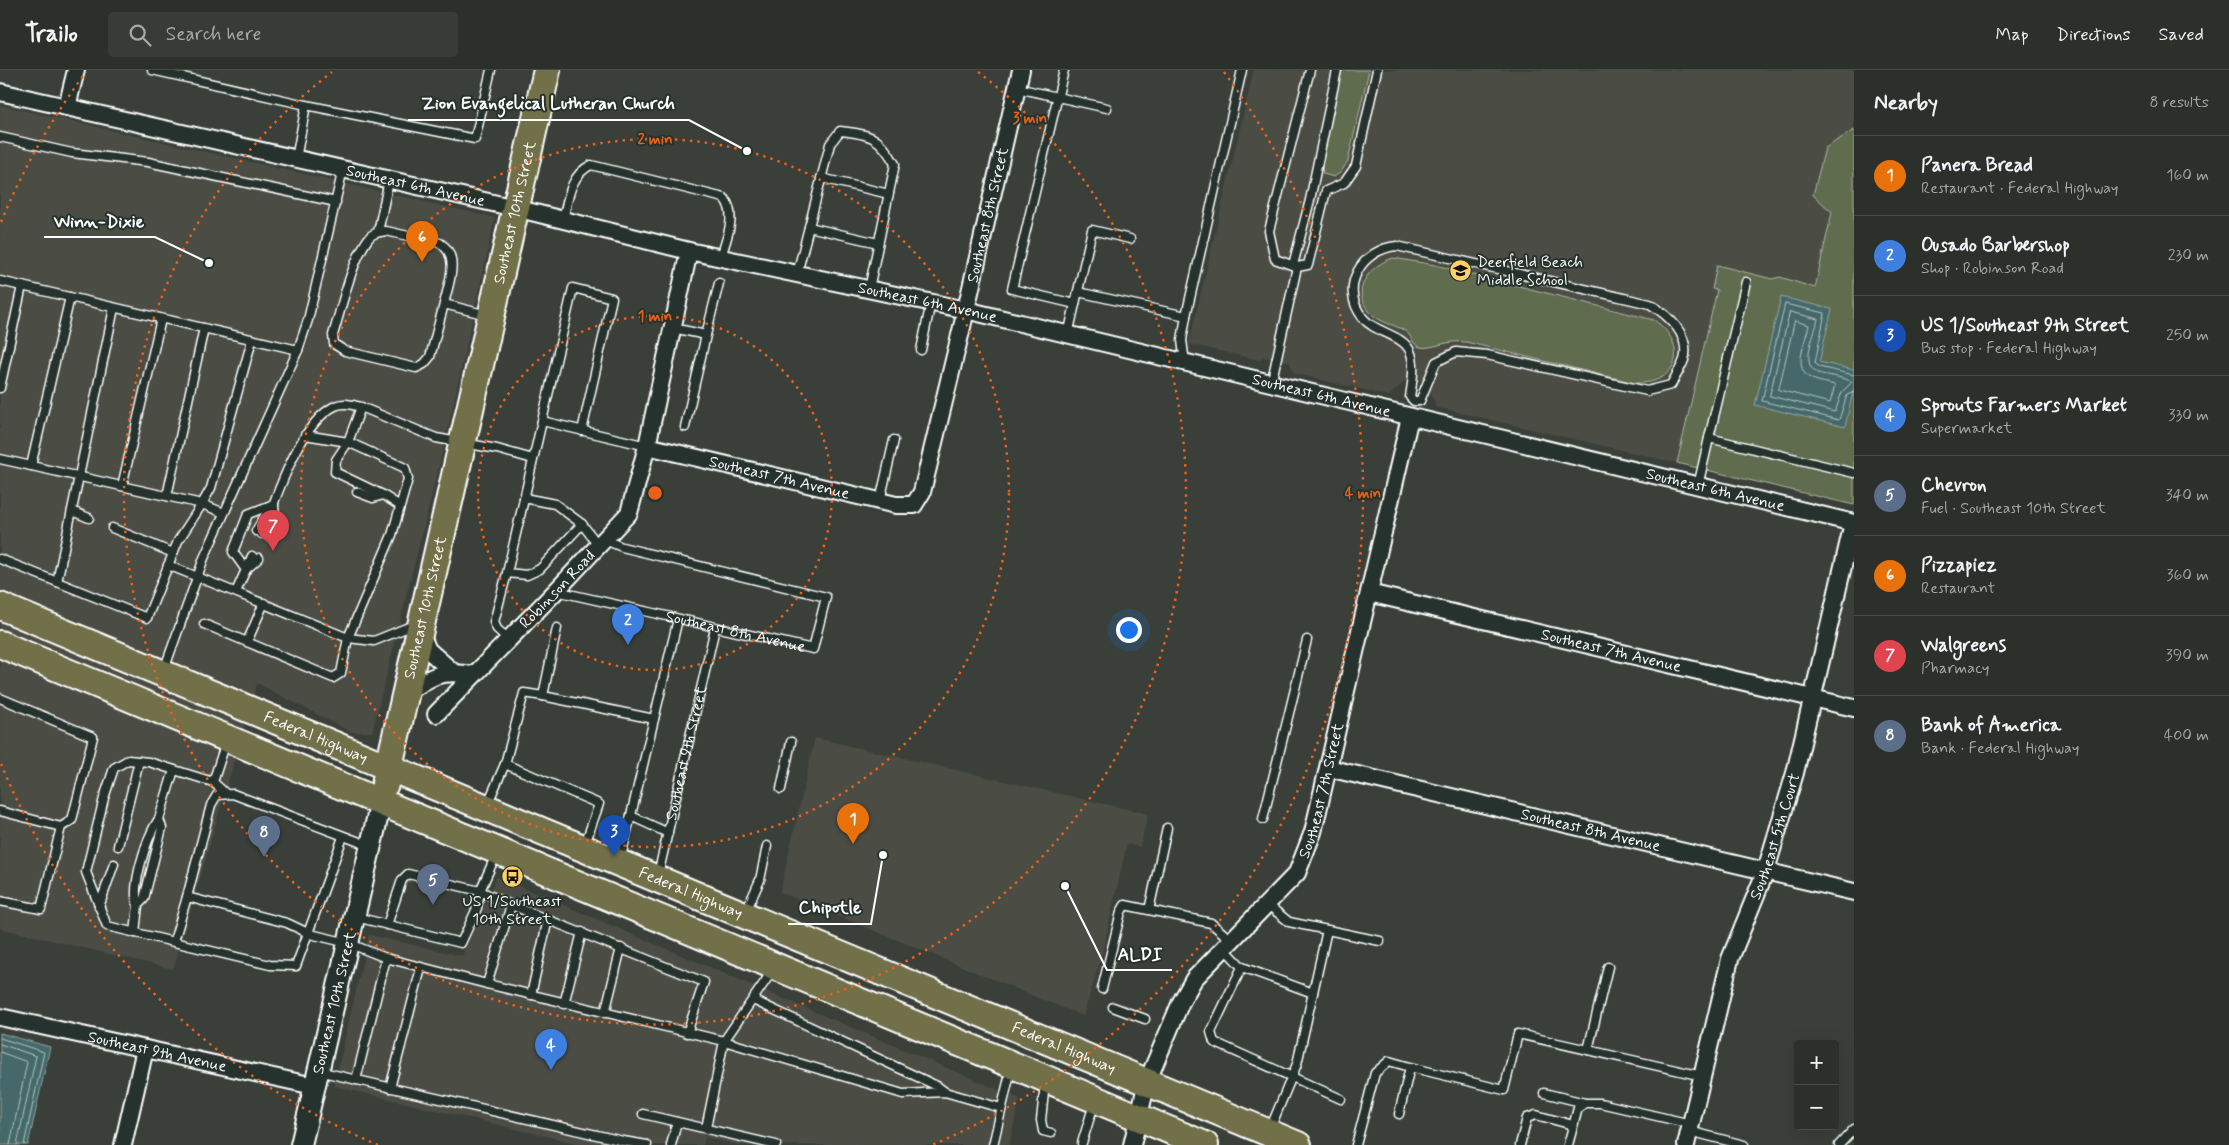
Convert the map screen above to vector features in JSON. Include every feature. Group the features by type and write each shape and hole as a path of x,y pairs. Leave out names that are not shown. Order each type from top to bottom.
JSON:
{"main road":[{"name":"Southeast 10th Street","path":"381,802 547,70"},
{"name":"Federal Highway","path":"0,606 1298,1145"},
{"path":"0,644 1204,1145"},
{"path":"109,690 144,686 163,674"},
{"path":"717,942 764,946 779,943 790,934"},
{"path":"775,966 797,958 814,960 877,986 919,999 935,994"}],"street":[{"path":"67,107 76,70"},
{"name":"Southeast 8th Street","path":"914,505 922,492 1021,70"},
{"name":"Southeast 6th Avenue","path":"0,92 515,208 689,250 932,302 1271,384 1412,409 1698,486 1854,523"},
{"path":"647,446 689,250"},
{"name":"Southeast 7th Street","path":"1132,1145 1147,1082 1181,1002 1194,980 1297,873 1305,857 1328,768 1412,409"},
{"name":"Southeast 7th Avenue","path":"647,446 896,505 914,505"},
{"name":"Robinson Road","path":"436,714 629,513 647,446"},
{"name":"Southeast 5th Court","path":"1688,1134 1730,959 1766,870 1794,773 1854,523"},
{"name":"Southeast 7th Avenue","path":"1369,593 1854,708"},
{"path":"421,627 428,650 453,672"},
{"path":"406,694 423,681 438,674 453,672 472,675"},
{"name":"Southeast 8th Avenue","path":"1328,768 1854,892"},
{"name":"Southeast 10th Street","path":"301,1145 381,802"},
{"name":"Southeast 9th Avenue","path":"0,1017 145,1049 316,1079"},
{"path":"123,1145 145,1049"}],"lane":[{"path":"152,70 306,105 475,140 491,70"},
{"path":"1064,70 1012,289 1075,304"},
{"path":"1185,363 1182,340 1186,316 1242,70"},
{"path":"1310,70 1269,231 1275,259 1295,266 1308,265 1326,191 1344,183 1356,166 1377,70"},
{"path":"1271,384 1337,70"},
{"path":"1017,88 1107,108"},
{"path":"296,159 306,105"},
{"path":"797,274 830,144 840,131 859,133 884,144 895,164 869,289"},
{"path":"0,137 72,154 148,162 336,202"},
{"path":"563,220 570,191 576,178 581,170 591,165 724,198 730,205 732,213 722,257"},
{"path":"163,674 224,513 298,350 308,320 343,170"},
{"path":"821,178 889,194"},
{"path":"378,232 389,180"},
{"path":"809,227 878,243"},
{"path":"1068,335 1092,230 1130,239"},
{"path":"386,231 440,243 446,247 452,262 444,304 430,357 424,364 416,368 338,348 334,344 333,335 357,262 369,237 378,232 386,231"},
{"path":"1397,246 1650,304 1668,315 1682,335 1684,358 1672,385 1647,391 1487,354 1456,352 1436,362 1420,401 1412,409 1410,397 1413,373 1410,351 1399,340 1379,331 1364,319 1356,305 1353,284 1356,271 1370,256 1383,248 1397,246"},
{"path":"0,281 298,350"},
{"path":"685,427 719,282"},
{"path":"1698,486 1746,282"},
{"path":"0,388 22,286"},
{"path":"508,639 497,629 494,622 573,288 612,298 582,430"},
{"path":"1078,292 1186,316"},
{"path":"31,466 70,297"},
{"path":"921,350 932,302"},
{"path":"444,304 491,316"},
{"path":"57,582 114,308"},
{"path":"122,486 160,318"},
{"path":"167,496 204,328"},
{"path":"673,328 706,335"},
{"path":"0,560 147,618 178,541 211,488 252,340"},
{"path":"262,534 294,454 305,435 323,414 336,406 349,404 361,407 436,438 497,449 533,459"},
{"path":"339,484 335,472 336,460 348,442 361,407"},
{"path":"542,421 647,446"},
{"path":"204,624 333,678 341,674 348,638 392,534 408,480 405,468 348,442 305,435"},
{"path":"1709,438 1854,473"},
{"path":"880,501 894,440"},
{"path":"0,459 202,504 224,513"},
{"path":"335,472 383,494 400,506"},
{"path":"356,492 373,498 383,494"},
{"path":"524,498 555,504 582,524 601,543"},
{"path":"246,570 233,552 248,514 274,504"},
{"path":"72,511 89,518"},
{"path":"507,573 527,575 540,569 582,524"},
{"path":"112,528 173,553"},
{"name":"Southeast 8th Avenue","path":"556,591 813,650 826,597 601,543"},
{"path":"236,592 252,556 246,570"},
{"path":"168,565 348,638 374,641 421,627"},
{"path":"247,642 264,603"},
{"path":"620,863 678,619"},
{"path":"543,696 556,628"},
{"name":"Southeast 9th Street","path":"657,879 715,628"},
{"path":"1263,820 1307,640"},
{"path":"486,808 505,764 524,693 654,719"},
{"path":"0,698 93,737 72,820 61,827 41,909 0,901"},
{"path":"213,782 227,739"},
{"path":"780,789 791,742"},
{"path":"343,837 310,934 296,966 270,966 108,926 98,907 86,872 104,798 114,768 128,760 174,770 213,782 225,793 370,846"},
{"path":"118,846 139,761"},
{"path":"505,764 599,804 583,848"},
{"path":"135,933 138,904 144,899 162,828 159,819 174,770"},
{"path":"174,941 188,897 211,805 217,795 225,793"},
{"path":"0,812 61,827"},
{"path":"631,816 668,833"},
{"path":"1149,910 1167,828"},
{"path":"744,915 760,880 767,846"},
{"path":"354,917 461,943 477,908 480,891 498,851"},
{"path":"98,907 114,864"},
{"path":"387,925 402,880 408,874 480,891 704,982 687,1033"},
{"path":"188,897 287,923 310,934 348,943 386,958 421,968 564,1004 724,1041 903,1094 945,1092 1000,1108"},
{"path":"1267,904 1289,922 1380,941"},
{"path":"486,984 511,905"},
{"path":"1102,989 1121,912 1125,905 1211,923 1242,967 1313,994"},
{"path":"531,995 548,919"},
{"path":"1268,1133 1296,1064 1327,930"},
{"path":"564,1004 582,932"},
{"path":"605,1013 621,948"},
{"path":"356,1080 386,958"},
{"path":"706,1128 724,1041 775,966"},
{"path":"1588,1050 1608,966"},
{"path":"1242,967 1211,1032 1214,1042 1341,1099"},
{"path":"390,1088 421,968"},
{"path":"753,1000 937,1086 945,1092"},
{"path":"1113,1007 1145,1019"},
{"path":"1356,1145 1374,1073 1388,1061 1504,1090 1518,1034 1702,1076"},
{"path":"993,1145 1000,1108 1012,1065"},
{"path":"1399,1114 1410,1068"},
{"path":"316,1079 356,1080 647,1145"},
{"path":"1045,1079 1041,1120 1043,1131 1051,1133"},
{"path":"1544,1093 1585,1103 1600,1103 1688,1134 1744,1145"},
{"path":"1074,1139 1084,1144 1095,1100"},
{"path":"1568,1145 1578,1108 1585,1103"},
{"path":"643,1114 776,1145"},
{"path":"1520,1145 1527,1118 1536,1115 1573,1125"},
{"path":"671,1145 677,1122"},
{"path":"1840,1145 1854,1129"}],"shaded area":[{"name":"Deerfield Beach Middle School","path":"1254,70 1854,70 1854,130 1825,148 1832,212 1815,288 1780,278 1772,279 1717,266 1712,289 1717,290 1677,463 1436,407 1427,382 1408,378 1389,396 1294,373 1290,362 1263,357 1260,360 1189,344"},
{"path":"0,105 495,218 442,454 372,732 351,732 257,683 173,969 0,928"},
{"path":"815,738 1148,814 1140,847 1127,844 1100,962 1083,1016 780,892"},
{"path":"497,877 1020,1099 1009,1145 739,1145 705,1137 703,1145 584,1145 334,1086 369,935 462,956"}],"green space":[{"path":"1342,70 1369,70 1348,161 1341,172 1334,177 1323,174 1321,160"},
{"path":"1854,130 1854,505 1677,463 1717,290 1712,289 1717,265 1772,279 1780,277 1815,288 1832,212 1813,195 1825,148"},
{"path":"1393,258 1435,265 1654,320 1672,340 1675,351 1674,361 1670,370 1662,377 1650,382 1635,383 1466,342 1459,341 1424,348 1417,346 1405,331 1371,313 1364,305 1361,296 1365,280 1370,273 1377,266"}],"water":[{"path":"1781,297 1832,309 1819,362 1854,370 1854,387 1845,427 1755,405"},
{"path":"0,1033 50,1047 28,1145 0,1145"}],"place":[{"name":"Zion Evangelical Lutheran Church","path":"747,151"},
{"name":"Pizzapiez","path":"422,262"},
{"name":"Winn-Dixie","path":"209,263"},
{"name":"Deerfield Beach Middle School","path":"1461,271"},
{"name":"Walgreens","path":"273,551"},
{"name":"Ousado Barbershop","path":"628,645"},
{"name":"Panera Bread","path":"853,844"},
{"name":"Chipotle","path":"883,855"},
{"name":"US 1/Southeast 9th Street","path":"614,856"},
{"name":"Bank of America","path":"264,857"},
{"name":"US 1/Southeast 10th Street","path":"512,877"},
{"name":"ALDI","path":"1065,886"},
{"name":"Chevron","path":"433,905"},
{"name":"Sprouts Farmers Market","path":"551,1070"}]}
